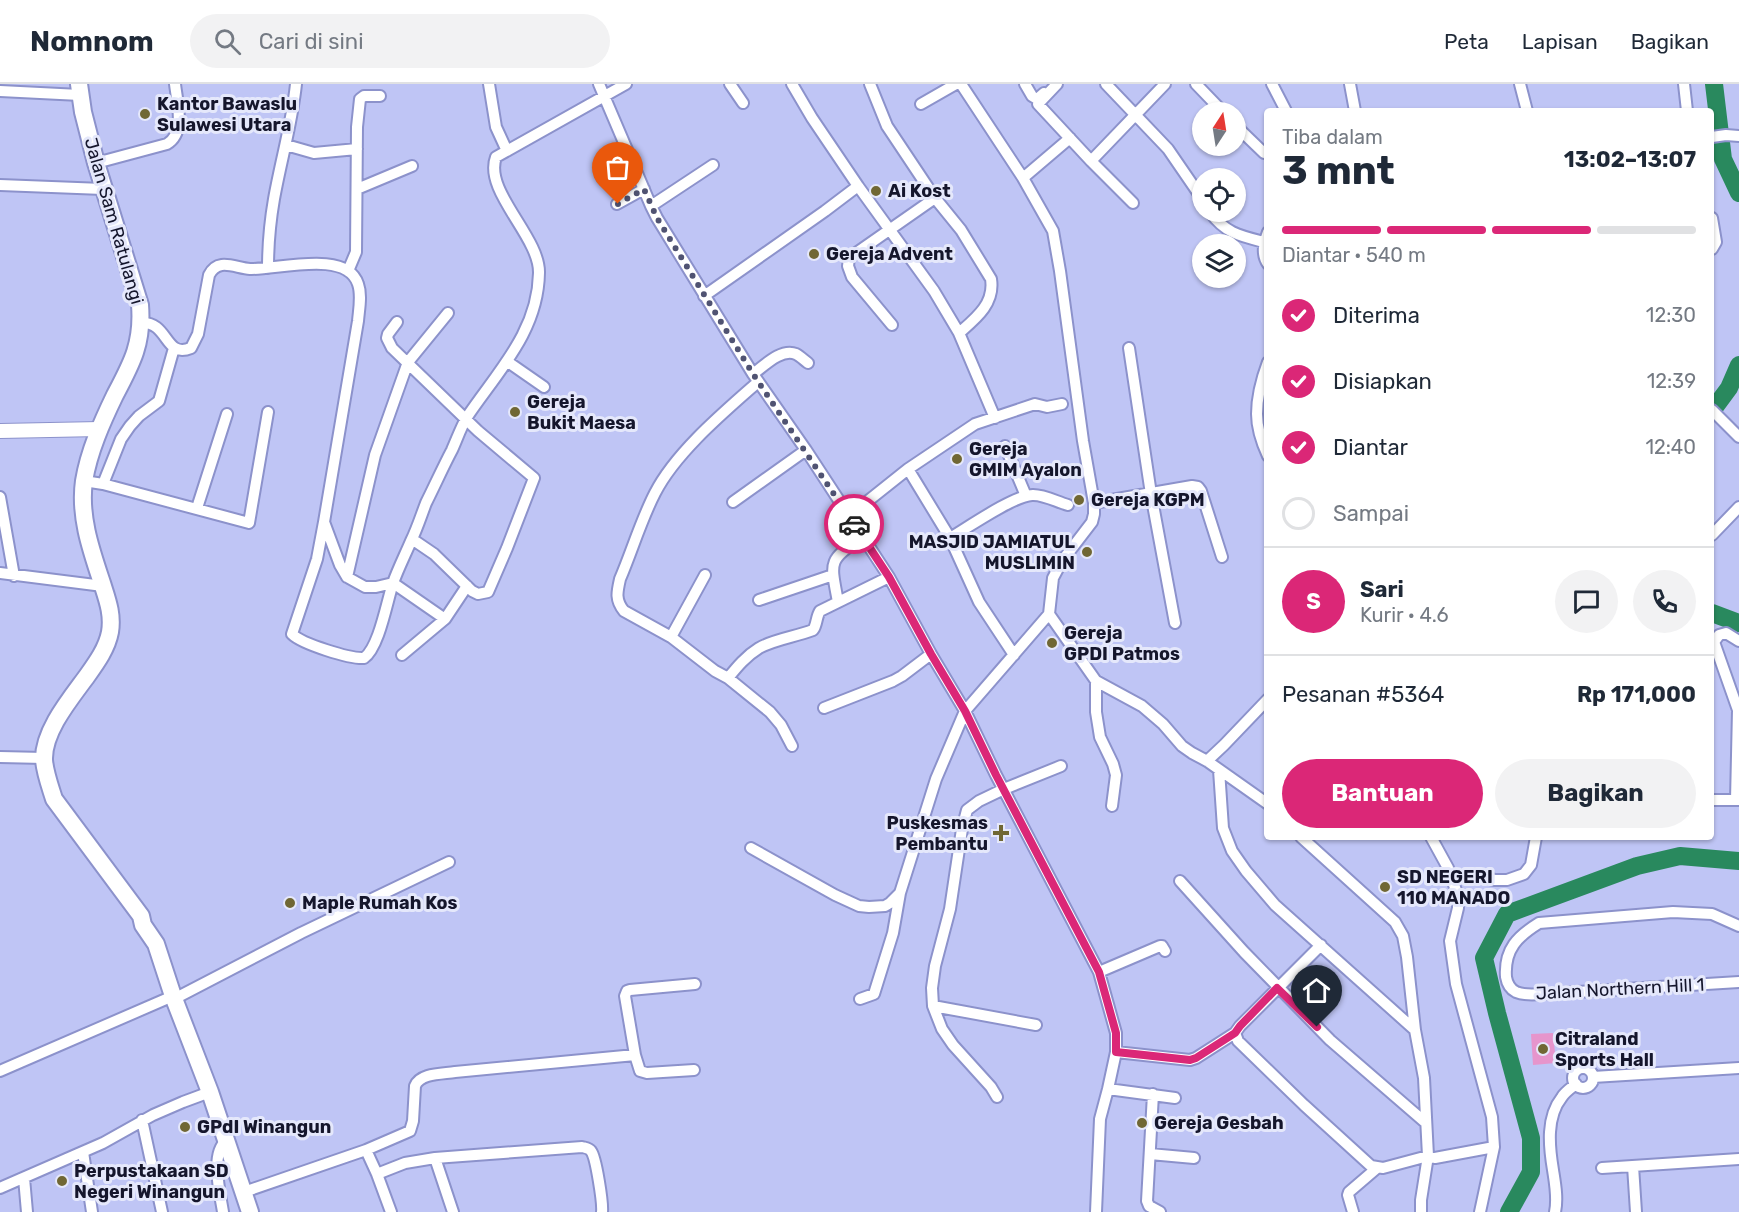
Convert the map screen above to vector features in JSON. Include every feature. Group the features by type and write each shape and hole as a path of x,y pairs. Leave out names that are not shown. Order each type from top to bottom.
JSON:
{"highway":[{"name":"Jalan Sam Ratulangi","path":"79,89 96,163 140,305 141,323 134,357 100,429 84,481 83,513 111,611 110,631 98,662 54,724 44,759 54,799 141,916 143,926 156,944 210,1092 250,1212"}],"main road":[{"path":"0,431 100,429"}],"street":[{"path":"96,163 172,141 178,128 175,84"},
{"path":"268,268 272,212 296,84"},
{"path":"489,84 496,127 507,151"},
{"path":"599,84 651,206 755,378 806,450 889,577 965,711 1099,972 1116,1033 1116,1052 1100,1119 1096,1212"},
{"path":"141,323 152,323 158,327 174,348 187,350 191,348 198,334 207,285 213,269 219,265 247,269 312,263 341,267 357,280 359,288 358,321 324,522 316,559 292,634 294,637 340,654 361,659 367,657 384,618 393,583 466,419 508,362 531,319 536,302 539,274 535,253 502,196 494,171 496,157 626,84"},
{"path":"730,84 743,103"},
{"path":"792,84 858,186 934,291 959,333 995,418"},
{"path":"870,84 887,126 935,198 961,230 992,283 990,296 981,313 959,333"},
{"path":"921,104 956,84"},
{"path":"860,999 874,994 893,933 900,893 936,779 965,711 1049,614 1053,578 1062,561 1092,522 1094,503 1053,231 1023,178 961,84"},
{"path":"1025,84 1032,96 1037,99 1056,84"},
{"path":"1056,84 1038,104 1133,203"},
{"path":"1106,84 1168,149 1192,185"},
{"path":"1091,161 1165,84"},
{"path":"1196,84 1213,102"},
{"path":"1272,84 1284,108"},
{"path":"1350,84 1355,108"},
{"path":"1520,84 1526,108"},
{"path":"1684,84 1687,108"},
{"path":"0,91 79,89"},
{"path":"348,271 356,252 360,99 364,96 380,96"},
{"path":"1246,136 1264,153"},
{"path":"1714,137 1739,136"},
{"path":"1023,178 1070,138"},
{"path":"286,145 314,153 357,149"},
{"path":"651,206 713,165"},
{"path":"357,189 412,166"},
{"path":"0,185 104,189"},
{"path":"704,296 858,186"},
{"path":"618,204 644,189"},
{"path":"892,325 852,276 849,258 935,198"},
{"path":"1217,222 1230,232 1264,237"},
{"path":"1714,228 1716,237 1714,246"},
{"path":"347,577 375,455 408,362 448,313"},
{"path":"397,322 388,333 387,338 392,348 466,419 534,478 488,592 478,594 472,591 434,554 412,539"},
{"path":"103,484 121,439 139,416 159,401 174,348"},
{"path":"1129,348 1151,494 1175,623"},
{"path":"792,746 781,725 770,712 671,637 634,618 619,605 616,593 655,492 691,445 776,357 796,354 808,363"},
{"path":"508,362 544,387"},
{"path":"1264,372 1257,414 1264,447"},
{"path":"849,516 908,469 975,424 1035,404 1047,407 1062,404"},
{"path":"84,481 249,523 268,412"},
{"path":"1714,412 1737,435"},
{"path":"197,508 227,414"},
{"path":"1005,447 1026,496"},
{"path":"733,502 806,450"},
{"path":"908,469 950,538 979,602 1014,655"},
{"path":"1094,503 1192,486 1198,487 1222,557"},
{"path":"950,538 999,508 1026,496 1035,495 1068,505"},
{"path":"0,497 4,548 14,576"},
{"path":"1714,533 1739,507"},
{"path":"324,522 340,565 347,577 365,586 376,587 393,583 445,619"},
{"path":"838,602 833,575 834,560 839,553 863,536"},
{"path":"0,573 103,586"},
{"path":"671,637 705,575"},
{"path":"759,600 833,575"},
{"path":"728,678 743,660 759,648 813,630 820,611 889,577"},
{"path":"402,655 445,619 467,586"},
{"path":"1049,614 1096,681 1142,706 1163,724 1182,746 1207,760 1264,801"},
{"path":"1714,800 1737,800 1738,710 1714,642 1719,635 1726,633 1739,641"},
{"path":"824,708 893,681 931,654"},
{"path":"1096,681 1096,712 1100,737 1116,775 1112,806"},
{"path":"1207,760 1264,703"},
{"path":"0,757 44,759"},
{"path":"998,1097 942,1029 933,1006 932,988 935,966 950,909 967,810 979,801 1004,789 1061,766"},
{"path":"1219,770 1223,828 1232,851 1275,905 1414,1030"},
{"path":"1307,840 1395,922 1403,936 1410,978 1414,1030 1424,1078 1428,1156 1421,1212"},
{"path":"1433,840 1444,858 1458,896 1458,908 1450,941 1456,984 1492,1117 1494,1147 1480,1212"},
{"path":"1454,881 1460,875 1507,880 1524,874 1530,865 1535,840"},
{"path":"751,848 859,906 869,908 885,906 900,893"},
{"path":"0,1071 174,998 301,933 449,862"},
{"path":"1180,881 1277,988 1330,1040 1426,1123"},
{"name":"Jalan Northern Hill 1","path":"1739,926 1712,914 1673,912 1539,923 1523,933 1510,950 1505,965 1506,981 1512,991 1523,994 1739,982"},
{"path":"1116,1052 1190,1060 1196,1058 1235,1033 1321,945"},
{"path":"1099,972 1160,946 1165,951"},
{"path":"694,1070 647,1073 638,1068 626,999 627,991 695,984"},
{"path":"933,1006 1036,1025"},
{"path":"1235,1033 1238,1041 1304,1105 1367,1162 1377,1168 1428,1156 1435,1158 1494,1147"},
{"path":"244,1192 366,1150 410,1131 413,1122 415,1086 420,1078 455,1072 635,1055"},
{"path":"1555,1212 1556,1193 1550,1149 1551,1120 1556,1105 1563,1095 1576,1084 1580,1087 1587,1087 1592,1083 1593,1077 1739,1068"},
{"path":"1108,1089 1175,1098"},
{"path":"0,1188 103,1143 142,1120 183,1101 210,1092"},
{"path":"1153,1094 1148,1203 1160,1212"},
{"path":"142,1120 162,1212"},
{"path":"223,1212 218,1152 220,1145 226,1141"},
{"path":"377,1174 405,1163 435,1158 582,1147 588,1149 593,1155 603,1203 602,1212"},
{"path":"366,1150 391,1212"},
{"path":"83,1152 92,1212"},
{"path":"1150,1154 1194,1158"},
{"path":"435,1158 453,1212"},
{"path":"1602,1168 1739,1159"},
{"path":"1633,1166 1636,1212"},
{"path":"1353,1212 1349,1192 1377,1168"},
{"path":"24,1178 27,1212"}],"shaded area":[{"name":"Citraland Sports Hall","path":"1553,1033 1556,1063 1533,1065 1531,1034"}],"waterway":[{"path":"1714,84 1723,159 1739,193"},
{"path":"1714,408 1729,388 1739,365"},
{"path":"1714,614 1739,623"},
{"path":"1509,1212 1531,1172 1531,1138 1484,958 1507,914 1637,866 1680,856 1739,861"}],"way so far":[{"path":"618,204 644,189 657,218 704,296 753,374 854,524"}],"place":[{"name":"Kantor Bawaslu Sulawesi Utara","path":"145,114"},
{"name":"Ai Kost","path":"876,191"},
{"name":"Gereja Advent","path":"814,254"},
{"name":"Gereja Bukit Maesa","path":"515,412"},
{"name":"Gereja GMIM Ayalon","path":"957,459"},
{"name":"Gereja KGPM","path":"1079,500"},
{"name":"MASJID JAMIATUL MUSLIMIN","path":"1087,552"},
{"name":"Gereja GPDI Patmos","path":"1052,643"},
{"name":"Puskesmas Pembantu","path":"1001,833"},
{"name":"SD NEGERI 110 MANADO","path":"1385,887"},
{"name":"Maple Rumah Kos","path":"290,903"},
{"name":"Citraland Sports Hall","path":"1543,1049"},
{"name":"Gereja Gesbah","path":"1142,1123"},
{"name":"GPdI Winangun","path":"185,1127"},
{"name":"Perpustakaan SD Negeri Winangun","path":"62,1181"}],"route":[{"path":"854,524 889,577 965,711 1041,863 1099,972 1116,1033 1116,1052 1190,1060 1196,1058 1235,1033 1277,988 1317,1027"}]}
